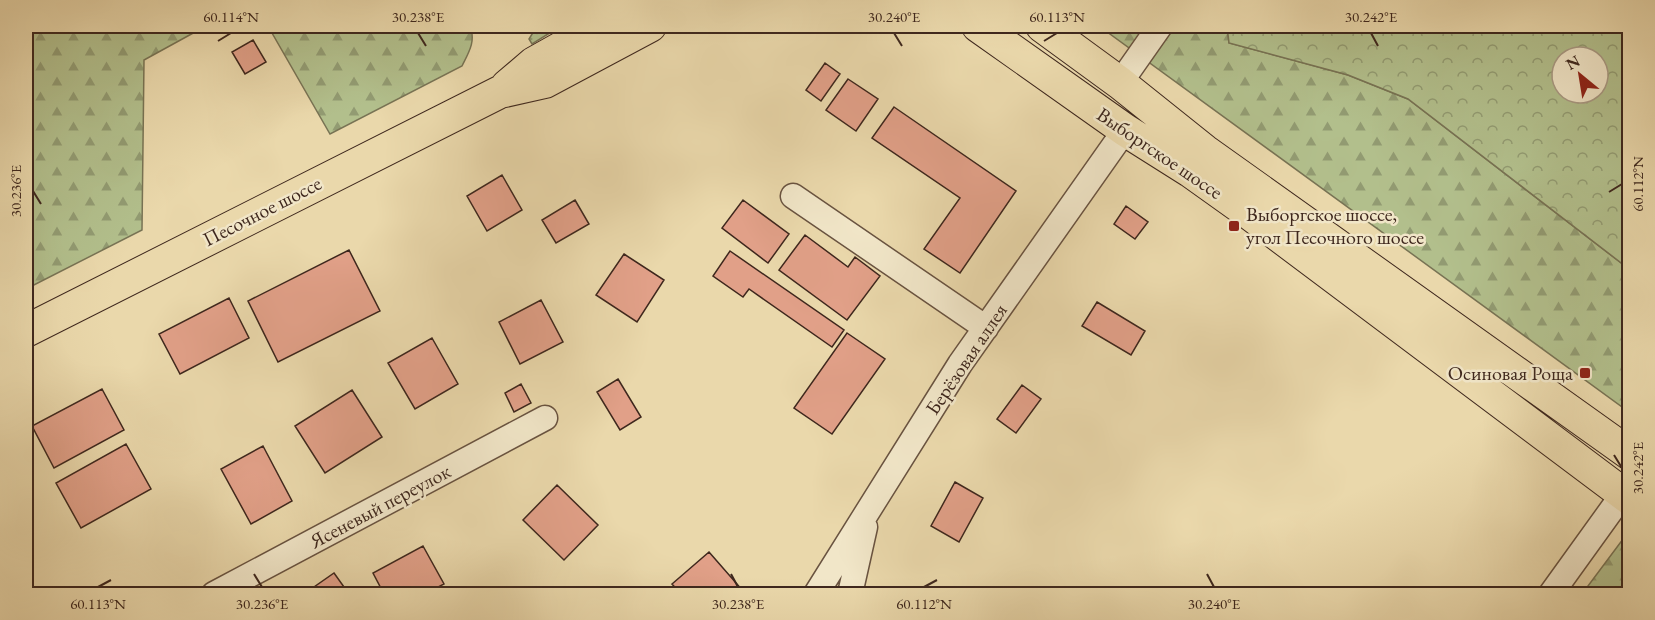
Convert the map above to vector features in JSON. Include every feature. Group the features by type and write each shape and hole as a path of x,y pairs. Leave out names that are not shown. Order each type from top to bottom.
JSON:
{"main road":[{"name":"Песочное шоссе","path":"26,331 500,92 534,63 600,26"},
{"name":"Песочное шоссе","path":"500,92 545,82 650,26"},
{"name":"Выборгское шоссе","path":"978,26 1125,130 1190,171 1246,211 1626,496"},
{"name":"Выборгское шоссе","path":"1042,26 1205,151 1629,454"}],"street":[{"path":"1119,83 1160,26"},
{"name":"Берёзовая аллея","path":"816,594 960,364 1125,130"},
{"path":"793,196 986,328"},
{"name":"Ясеневый переулок","path":"214,594 545,418"},
{"path":"1551,594 1626,496"},
{"path":"850,594 869,508"}],"green space":[{"path":"26,26 206,26 144,60 142,230 26,289"},
{"path":"268,26 470,26 472,42 462,66 330,134"},
{"path":"537,26 561,26 532,44 529,39"},
{"path":"1099,26 1227,26 1229,43 1348,75 1408,99 1629,269 1629,412"},
{"path":"1227,26 1629,26 1629,269 1408,99 1348,75 1229,43"},
{"path":"1629,531 1629,594 1582,594"}],"building":[{"path":"253,40 266,62 245,74 232,52"},
{"path":"825,63 840,74 821,101 806,90"},
{"path":"848,79 878,99 856,131 826,110"},
{"path":"894,107 1016,191 960,273 924,249 960,198 872,138"},
{"path":"502,175 522,210 487,231 467,196"},
{"path":"575,200 589,224 556,243 542,220"},
{"path":"743,200 789,234 768,263 722,228"},
{"path":"1126,206 1148,222 1135,239 1114,224"},
{"path":"805,235 848,267 855,257 880,276 847,320 779,270"},
{"path":"349,250 380,311 278,362 248,301"},
{"path":"730,251 844,330 832,347 749,289 743,297 713,276"},
{"path":"624,254 664,280 637,322 596,295"},
{"path":"229,298 249,338 180,374 159,334"},
{"path":"541,300 563,342 520,364 499,322"},
{"path":"1097,302 1145,331 1131,355 1082,326"},
{"path":"847,333 885,359 832,434 794,408"},
{"path":"432,338 458,384 415,409 388,363"},
{"path":"618,379 641,417 620,430 597,392"},
{"path":"521,384 531,403 514,412 505,393"},
{"path":"1022,385 1041,399 1016,433 997,419"},
{"path":"102,389 124,430 54,468 32,426"},
{"path":"352,390 382,437 325,473 295,426"},
{"path":"126,444 151,489 81,528 56,483"},
{"path":"263,446 292,501 251,524 221,469"},
{"path":"955,482 983,498 959,542 931,526"},
{"path":"557,485 598,525 564,560 523,520"},
{"path":"423,546 444,584 425,594 384,594 373,573"},
{"path":"709,552 744,592 741,594 681,594 672,584"},
{"path":"334,573 349,594 304,594"}],"place":[{"name":"Выборгское шоссе, угол Песочного шоссе","path":"1234,226"},
{"name":"Осиновая Роща","path":"1585,373"}]}
